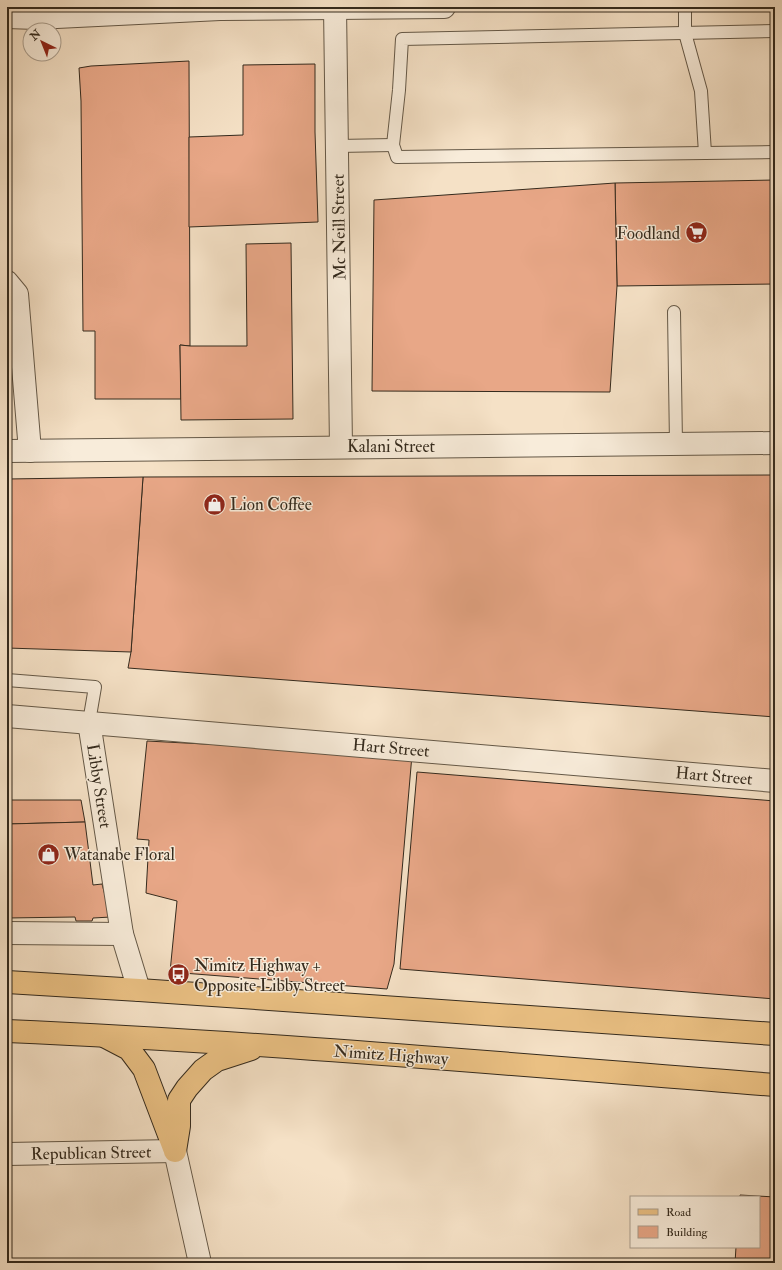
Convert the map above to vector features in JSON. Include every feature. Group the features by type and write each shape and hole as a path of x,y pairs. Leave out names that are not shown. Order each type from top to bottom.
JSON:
{"main road":[{"path":"7,982 775,1034"},
{"name":"Nimitz Highway","path":"7,1031 262,1045 775,1085"},
{"path":"101,1035 128,1049 144,1069 175,1151"},
{"path":"175,1151 179,1126 179,1100 187,1088 203,1070 217,1060 262,1045"}],"street":[{"path":"7,17 36,18 68,12 220,8 444,7"},
{"name":"Mc Neill Street","path":"335,8 341,447"},
{"path":"7,282 17,294 30,451"},
{"name":"Kalani Street","path":"7,451 775,443"},
{"name":"Hart Street","path":"7,716 775,781"},
{"name":"Libby Street","path":"89,722 122,934 139,990"},
{"path":"7,934 122,934"},
{"path":"175,1151 200,1263"},
{"name":"Republican Street","path":"7,1154 175,1151"}],"lane":[{"path":"685,7 685,33 701,90 705,153"},
{"path":"775,31 402,39 399,90 393,145 397,157 775,152"},
{"path":"338,146 393,145"},
{"path":"674,312 676,444"},
{"path":"7,680 95,687 89,722"}],"building":[{"path":"189,61 190,346 180,345 181,399 95,399 95,331 83,331 81,101 79,68 91,66"},
{"path":"315,64 315,132 318,222 189,227 189,137 243,135 243,65"},
{"name":"Foodland","path":"775,180 775,284 617,286 615,183"},
{"path":"615,183 617,286 610,392 372,391 374,200"},
{"path":"291,243 293,419 181,420 180,345 247,346 246,244"},
{"path":"775,475 775,717 128,668 131,652 143,477"},
{"path":"143,477 131,652 7,648 7,479"},
{"path":"147,741 412,755 394,964 387,989 170,972 177,901 146,893 149,840 137,839"},
{"path":"417,772 775,801 775,999 400,969"},
{"path":"7,800 81,800 85,822 7,824"},
{"name":"Watanabe Floral","path":"85,822 93,885 102,884 111,917 93,918 92,921 76,921 75,917 7,918 7,824"},
{"path":"760,1196 775,1197 775,1263 735,1263 736,1248 760,1248"}],"place":[{"name":"Foodland","path":"696,233"},
{"name":"Lion Coffee","path":"214,504"},
{"name":"Watanabe Floral","path":"48,854"},
{"name":"Nimitz Highway + Opposite Libby Street","path":"178,975"}]}
